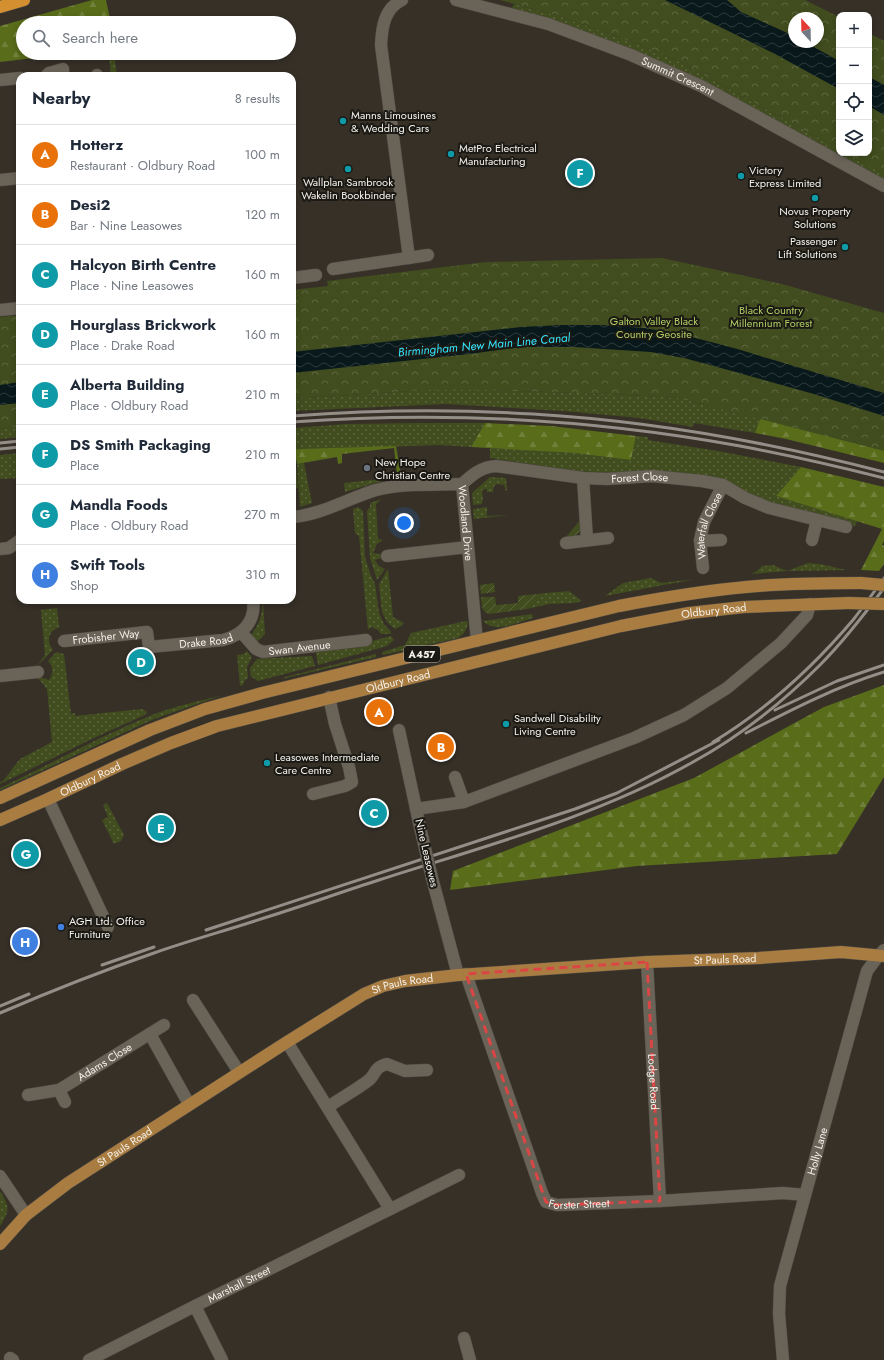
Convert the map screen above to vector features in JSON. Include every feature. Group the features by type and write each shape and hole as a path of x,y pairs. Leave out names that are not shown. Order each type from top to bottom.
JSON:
{"highway":[{"path":"0,7 24,0"}],"main road":[{"name":"Oldbury Road","path":"0,798 150,730 205,709 262,693 477,640 619,606 666,597 747,587 794,584 862,583 884,585"},
{"name":"Oldbury Road","path":"0,820 122,764 216,726 329,697 656,618 744,607 848,603 884,604"},
{"name":"St Pauls Road","path":"0,1244 26,1215 68,1183 239,1072 364,994 383,986 405,981 462,975 647,962 759,958 841,952 882,954"}],"street":[{"path":"402,0 391,8 386,17 382,30 381,45 409,258"},
{"name":"Summit Crescent","path":"456,0 548,24 631,55 701,86 884,186"},
{"path":"52,72 63,69 63,72"},
{"path":"0,80 16,78"},
{"path":"0,180 16,178"},
{"path":"333,269 428,256"},
{"path":"296,278 316,275"},
{"path":"0,310 16,308"},
{"name":"Forest Close","path":"462,484 479,470 488,466 583,478 607,479 652,476 702,481 723,485 756,503 769,508 846,527"},
{"path":"583,478 587,540"},
{"name":"Woodland Drive","path":"296,516 307,514 377,490 400,486 462,484 477,640"},
{"name":"Waterfall Close","path":"703,568 700,541 704,522 723,485"},
{"path":"812,540 817,520"},
{"path":"566,543 608,538"},
{"path":"700,541 721,540"},
{"path":"0,549 9,548 16,543"},
{"path":"387,556 468,547"},
{"name":"Drake Road","path":"148,632 149,648 233,638 242,632 250,622 254,604"},
{"path":"416,809 464,802 634,738 684,715 727,688 781,643 807,615 810,604"},
{"name":"Frobisher Way","path":"64,641 148,632"},
{"name":"Swan Avenue","path":"242,632 256,649 263,652 366,640"},
{"path":"0,676 38,672"},
{"path":"312,794 345,786 352,782 353,764 335,724 329,697"},
{"name":"Nine Leasowes","path":"399,730 432,878 462,975"},
{"path":"454,777 464,802"},
{"path":"48,799 108,927"},
{"name":"Holly Lane","path":"783,1360 779,1314 780,1286 867,971 882,954"},
{"name":"Lodge Road","path":"647,962 660,1201"},
{"name":"Forster Street","path":"462,975 546,1202 557,1205 660,1201 783,1193 805,1195"},
{"path":"193,1000 239,1072"},
{"name":"Adams Close","path":"28,1095 59,1090 164,1025"},
{"path":"150,1034 189,1104"},
{"path":"287,1042 390,1209"},
{"path":"328,1107 369,1080 374,1071 381,1066 387,1064 405,1071 427,1070"},
{"path":"59,1090 65,1102"},
{"name":"Marshall Street","path":"89,1360 459,1175"},
{"path":"0,1176 26,1215"},
{"path":"195,1306 222,1360"},
{"path":"464,1338 470,1360"}],"highlighted area":[{"path":"647,962 660,1201 557,1205 546,1202 466,974"}],"green space":[{"path":"92,0 106,0 109,16 35,16"},
{"path":"500,0 805,0 836,16 836,147 676,60 627,40 556,15"},
{"path":"514,4 556,15 627,40 676,60 836,147 836,154 690,74 585,31 512,8"},
{"path":"16,21 17,60 0,62 0,26"},
{"path":"872,35 884,41 884,174 851,156 872,156"},
{"path":"110,60 115,60 116,72 111,72"},
{"path":"840,156 851,156 884,174 884,180"},
{"name":"Galton Valley Black Country Geosite","path":"662,258 782,284 884,313 884,451 678,398 488,390 425,390 296,399 296,290 328,286 327,281 486,262"},
{"path":"16,315 16,427 0,429 0,317"},
{"path":"425,390 488,390 611,394 678,398 760,419 755,433 694,423 693,427 639,418 564,411 446,404 296,411 296,399"},
{"path":"775,410 884,423 884,463 755,433 760,419"},
{"path":"485,423 471,447 439,445 296,450 296,428 347,424"},
{"path":"485,423 551,426 636,436 631,460 574,453 471,447"},
{"path":"16,427 16,437 0,439 0,429"},
{"path":"636,436 648,437 648,440 718,451 801,467 776,496 857,521 855,526 771,503 745,492 632,473 604,473 569,470 490,458 490,448 574,453 631,460"},
{"path":"396,446 401,474 397,474 394,448 342,454 342,463 338,464 337,457 297,464 296,450"},
{"path":"16,453 16,478 0,479 0,455"},
{"path":"304,463 312,503 300,507 297,464"},
{"path":"296,464 298,488 296,488"},
{"path":"801,467 884,487 884,541 882,545 884,546 884,564 879,571 861,570 882,529 776,496"},
{"path":"490,477 506,478 507,490 506,491 504,485 497,484 494,486 493,492 487,492 487,489 482,490 482,504 473,505 472,493"},
{"path":"381,479 382,481 345,492 344,483"},
{"path":"382,499 376,504 378,539 383,540 377,544 373,553 383,555 384,557 375,560 379,566 385,569 377,580 370,558 367,511 370,507 370,503"},
{"path":"358,507 363,511 365,557 375,584 379,613 391,634 381,634 378,630 371,627 368,630 359,536 355,533 353,509"},
{"path":"487,507 487,516 510,515 474,519 473,509"},
{"path":"581,519 579,533 577,535 565,538"},
{"path":"808,563 846,570 787,571"},
{"path":"773,565 787,571 751,574 762,566"},
{"path":"388,569 393,617 404,623 395,629 387,622 382,612 379,584"},
{"path":"651,578 661,583 696,579 605,596 623,583"},
{"path":"494,583 495,592 481,594 480,585"},
{"path":"569,591 582,601 574,603 549,604 527,609 546,593"},
{"path":"546,593 527,609 489,614 483,609 481,597 495,597 496,605 518,603 518,596"},
{"path":"263,604 265,634 256,643 250,636 256,628"},
{"path":"57,608 59,627 52,631 49,637 49,643 53,650 37,666 45,655 41,610"},
{"path":"532,614 533,618 500,627 488,625 483,621"},
{"path":"466,621 468,623 466,630 458,638 383,655 382,652 405,645 411,633"},
{"path":"391,636 394,640 387,646 318,665 316,652 361,647 372,641"},
{"path":"247,651 252,657 247,667 248,678 245,680 243,685 240,686 237,655 244,654"},
{"path":"56,652 64,654 71,714 75,713 75,716 142,709 147,712 145,715 0,784 0,782 3,781 20,759 52,742 47,689 38,678 40,677 49,680 52,675 52,670 48,661"},
{"path":"376,654 376,657 282,679 285,677"},
{"path":"312,656 315,666 258,681 251,677 250,668 257,659"},
{"path":"884,685 884,777 837,854 637,866 450,890 453,871 694,778 824,707"},
{"path":"223,695 154,719 0,790 0,788 133,723 170,709"},
{"path":"107,803 124,835 121,841 114,844 102,820 108,817 103,805"},
{"path":"0,1191 8,1208 6,1216 0,1226"}],"water":[{"path":"665,0 727,0 741,12 788,33 788,48 816,48 836,59 836,87 775,54"},
{"path":"872,79 884,85 884,115 872,108"},
{"name":"Birmingham New Main Line Canal","path":"603,325 644,328 680,334 734,348 884,393 884,416 814,394 721,368 684,358 651,352 574,347 522,347 296,373 296,352 521,327"},
{"path":"16,383 16,403 0,405 0,385"}],"railway":[{"path":"296,416 382,411 443,411 503,412 578,417 710,434 797,451 884,472"},
{"path":"296,422 404,417 460,418 517,420 629,429 740,446 884,478"},
{"path":"0,443 16,441"},
{"path":"0,449 16,447"},
{"path":"713,742 752,716 805,671 853,620 884,578"},
{"path":"0,1013 115,967 168,948 579,815 656,781 710,752 744,730 776,705 806,679 829,656 854,628 884,588"},
{"path":"775,710 837,681 884,665"},
{"path":"746,733 831,692 884,672"},
{"path":"206,930 575,809 617,793 719,740"},
{"path":"102,965 154,947"},
{"path":"0,1006 29,994"}],"place":[{"name":"Manns Limousines & Wedding Cars","path":"343,121"},
{"name":"MetPro Electrical Manufacturing","path":"451,154"},
{"name":"Wallplan Sambrook Wakelin Bookbinder","path":"348,169"},
{"name":"DS Smith Packaging","path":"580,173"},
{"name":"Victory Express Limited","path":"741,176"},
{"name":"Novus Property Solutions","path":"815,198"},
{"name":"Passenger Lift Solutions","path":"845,247"},
{"name":"New Hope Christian Centre","path":"367,468"},
{"name":"Hourglass Brickwork","path":"141,662"},
{"name":"Hotterz","path":"379,712"},
{"name":"Sandwell Disability Living Centre","path":"506,724"},
{"name":"Desi2","path":"441,747"},
{"name":"Leasowes Intermediate Care Centre","path":"267,763"},
{"name":"Halcyon Birth Centre","path":"374,813"},
{"name":"Alberta Building","path":"161,828"},
{"name":"Mandla Foods","path":"26,854"},
{"name":"AGH Ltd. Office Furniture","path":"61,927"},
{"name":"Swift Tools","path":"25,942"}],"park label":[{"name":"Black Country Millennium Forest","path":"771,316"}]}
